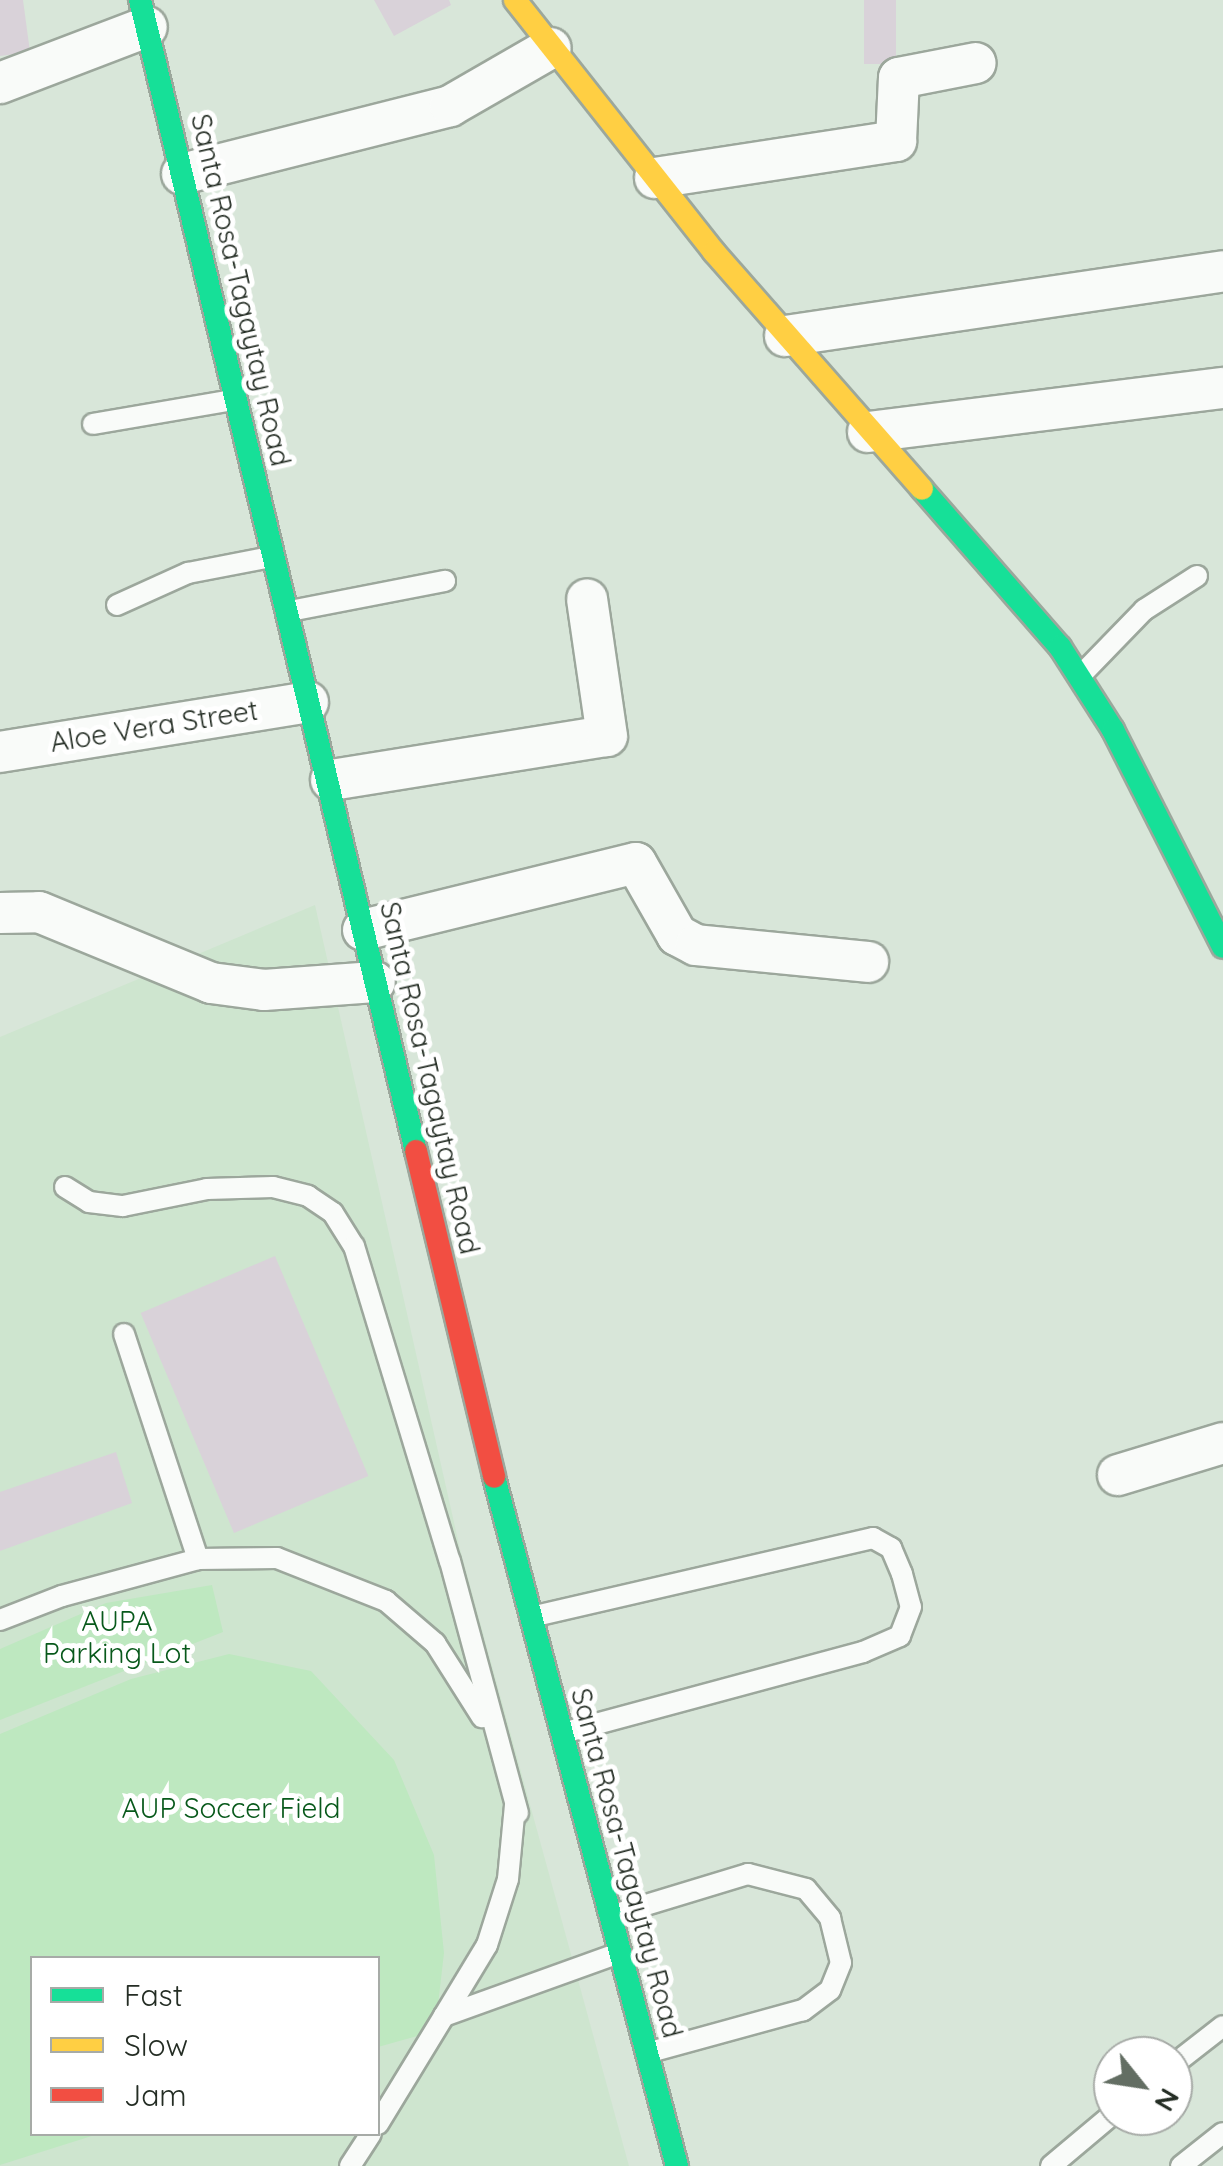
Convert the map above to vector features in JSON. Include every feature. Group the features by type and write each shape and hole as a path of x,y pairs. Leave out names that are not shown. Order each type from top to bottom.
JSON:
{"main road":[{"path":"515,0 785,336 989,561 1080,677 1223,947"},
{"name":"Santa Rosa-Tagaytay Road","path":"143,13 530,1617 677,2166"}],"street":[{"path":"0,84 143,13"},
{"path":"182,174 450,106 551,48"},
{"path":"655,178 896,141 899,78 976,63"},
{"path":"785,336 1223,271"},
{"path":"868,432 1223,388"},
{"path":"331,780 607,736 587,600"},
{"name":"Aloe Vera Street","path":"0,752 308,702"},
{"path":"363,930 636,863 678,935 696,945 868,962"},
{"path":"0,913 39,912 211,983 264,990 375,982"},
{"path":"1118,1475 1223,1443"}],"lane":[{"path":"93,424 236,400"},
{"path":"117,605 188,574 273,557"},
{"path":"1080,677 1144,610 1197,576"},
{"path":"286,611 445,581"},
{"path":"65,1187 88,1202 123,1206 207,1189 273,1187 308,1196 334,1213 365,1283 518,1813 508,1879 487,1945 380,2121"},
{"path":"124,1334 198,1559"},
{"path":"530,1617 873,1538 891,1548 907,1591 911,1607 900,1636 862,1652 562,1734"},
{"path":"0,1620 62,1596 198,1559 278,1558 386,1600 435,1644 474,1699 518,1813"},
{"path":"611,1915 748,1874 806,1889 830,1918 841,1963 830,1990 802,2010 646,2053"},
{"path":"444,2016 620,1953"},
{"path":"1193,2049 1223,2026"},
{"path":"1051,2166 1093,2131"},
{"path":"350,2166 370,2136"},
{"path":"1181,2166 1220,2141"}],"shaded area":[{"path":"315,905 460,1549 629,2166 0,2166 0,1037"}],"green space":[{"name":"AUPA Parking Lot","path":"212,1585 223,1632 0,1720 0,1649 106,1603"},
{"name":"AUP Soccer Field","path":"229,1654 311,1671 394,1760 434,1855 444,1953 435,2031 380,2046 380,1956 30,1956 30,2136 92,2136 0,2165 0,1734 131,1679"}],"building":[{"path":"0,0 23,0 30,52 0,56"},
{"path":"374,0 449,0 451,5 394,36"},
{"path":"864,0 896,0 896,64 864,64"},
{"path":"275,1256 368,1476 234,1533 141,1313"},
{"path":"116,1452 132,1503 0,1551 0,1492"}],"traffic: fast":[{"path":"140,0 416,1151"},
{"path":"922,489 1060,647 1113,730 1223,947"},
{"path":"494,1477 677,2166"}],"traffic: slow":[{"path":"515,0 714,252 922,489"}],"traffic: jam":[{"path":"416,1151 494,1477"}]}
